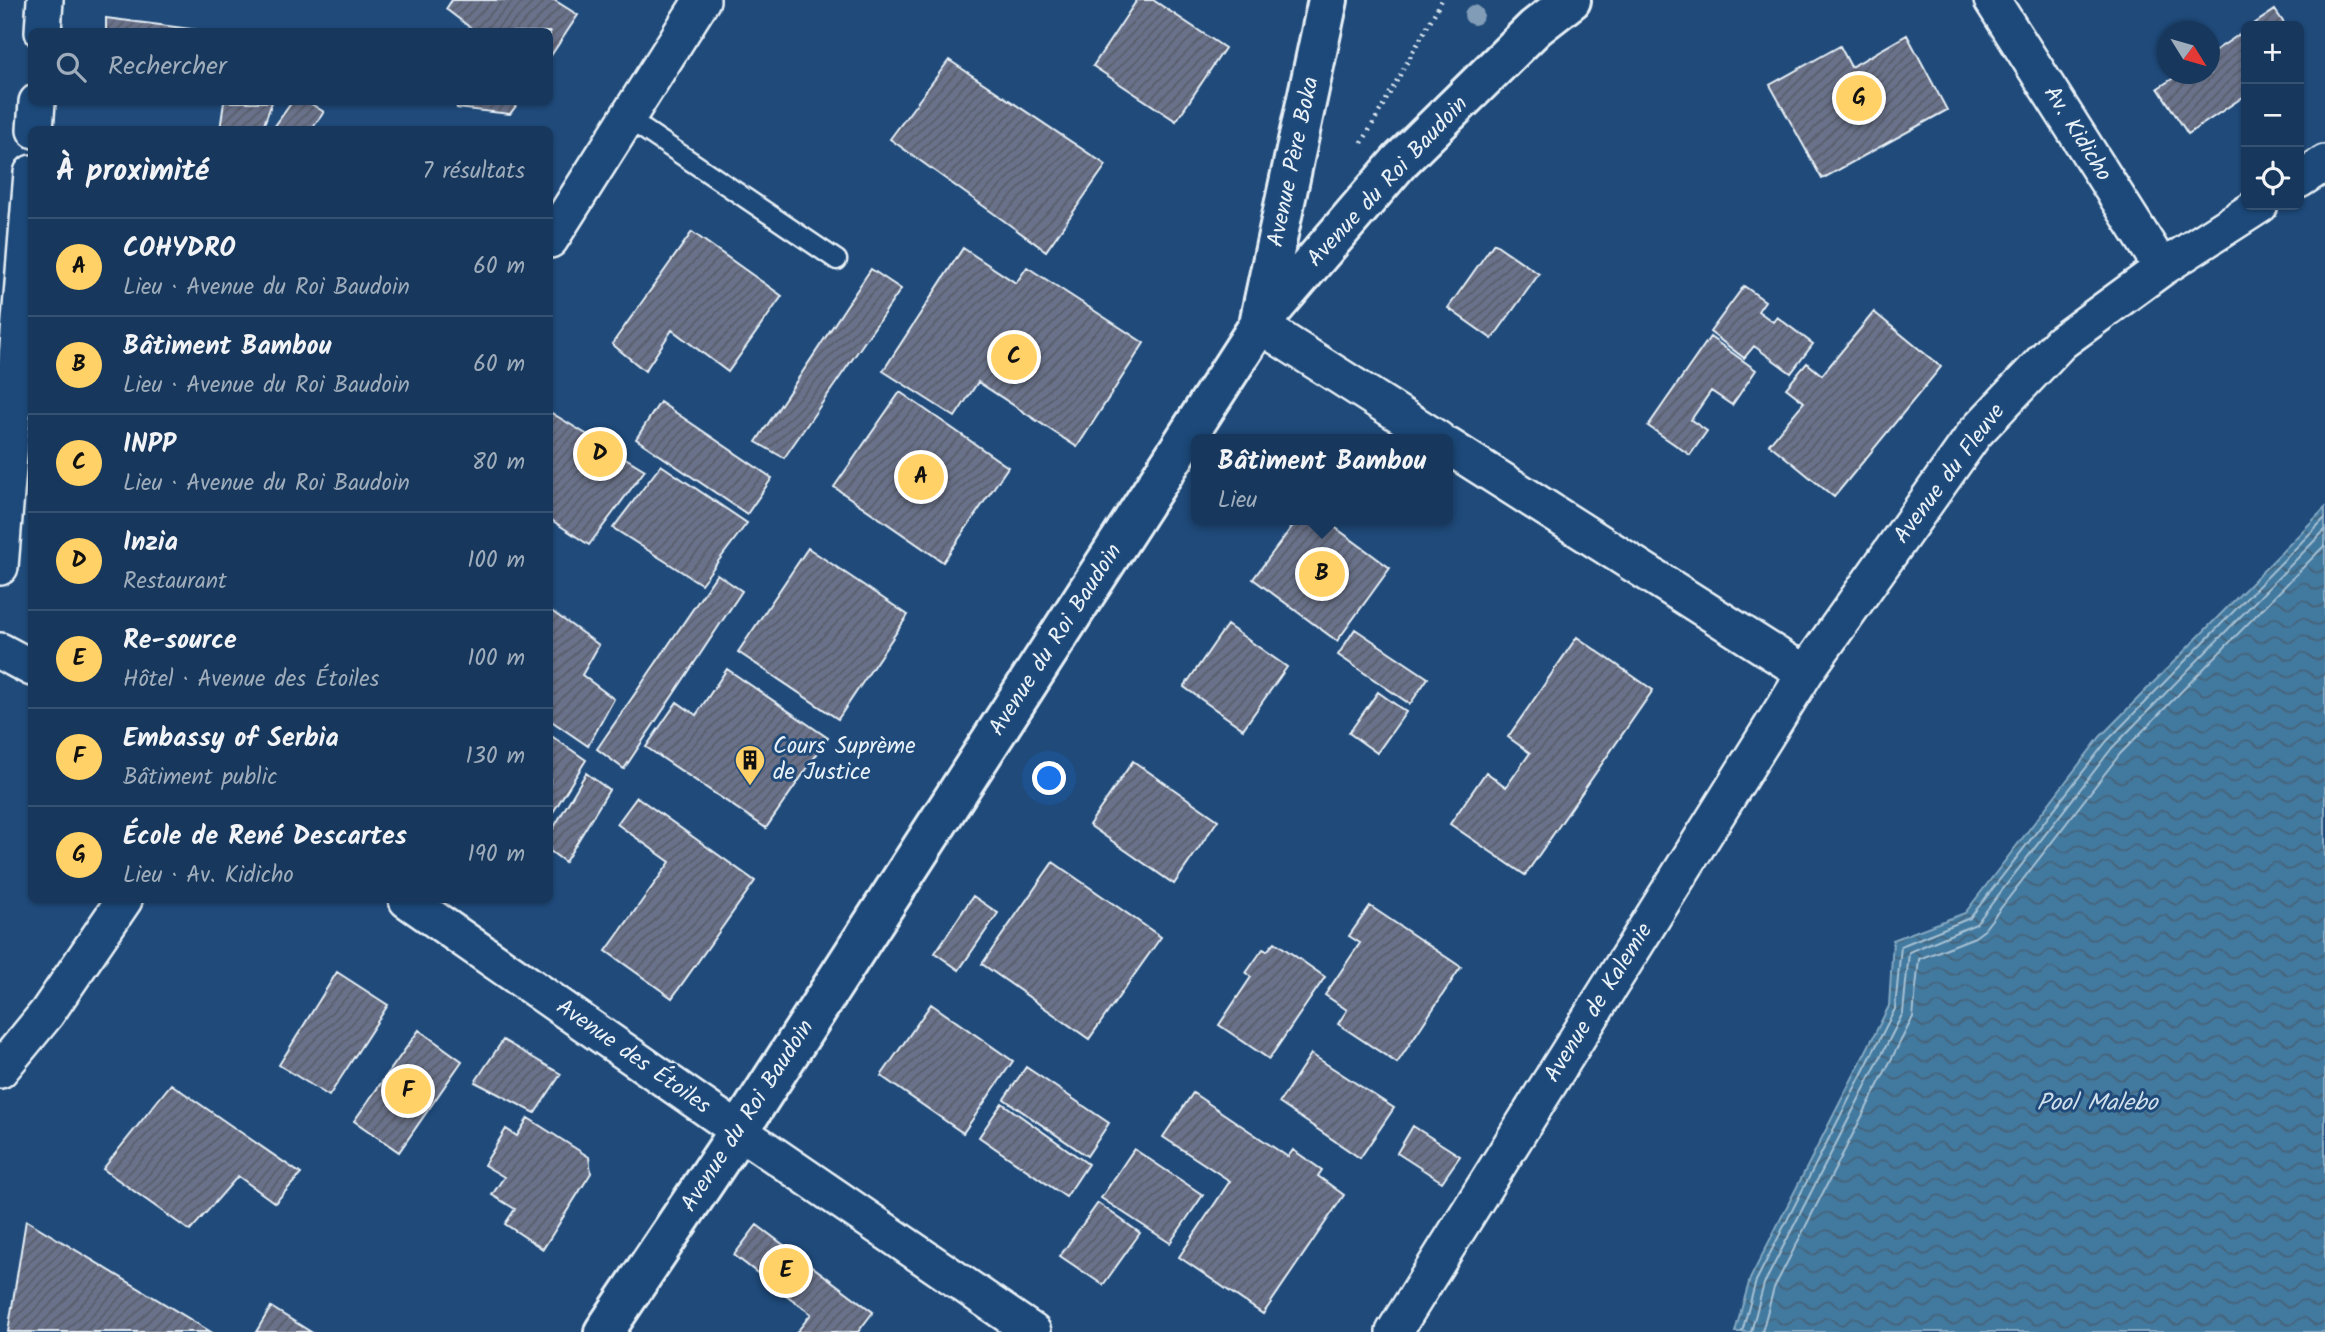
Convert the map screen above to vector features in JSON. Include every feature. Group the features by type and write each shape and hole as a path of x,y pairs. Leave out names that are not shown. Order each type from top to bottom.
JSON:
{"street":[{"path":"43,28 45,0"},
{"path":"553,235 702,0"},
{"name":"Avenue Père Boka","path":"1259,325 1328,0"},
{"name":"Avenue du Roi Baudoin","path":"604,1332 739,1131 1259,325 1399,162 1535,28 1571,0"},
{"name":"Av. Kidicho","path":"1992,0 2162,268"},
{"path":"35,126 37,105"},
{"path":"2304,177 2325,163"},
{"name":"Avenue du Fleuve","path":"1804,673 1975,433 2061,342 2162,268 2252,210"},
{"path":"0,567 28,222"},
{"path":"1259,325 1430,434"},
{"path":"1453,449 1804,673"},
{"path":"0,652 28,666"},
{"name":"Avenue de Kalemie","path":"1394,1332 1804,673"},
{"path":"0,1070 47,1013 122,903"},
{"name":"Avenue des Étoiles","path":"412,903 1033,1332"}],"lane":[{"path":"627,118 837,260"}],"water":[{"name":"Pool Malebo","path":"2325,508 2325,1332 1735,1332 1750,1279 1889,1006 1893,940 1965,913 2100,737"}],"building":[{"path":"452,0 554,0 578,15 553,52 553,28 471,28 446,9"},
{"path":"1137,0 1153,0 1225,48 1176,121 1093,66"},
{"path":"2275,10 2283,21 2258,21"},
{"path":"106,18 184,28 106,28"},
{"path":"2241,33 2241,98 2188,134 2158,88 2164,84 2220,84 2220,47"},
{"path":"1907,35 1947,110 1822,179 1770,85 1840,46 1851,67"},
{"path":"949,60 1106,165 1046,251 890,139"},
{"path":"224,105 271,105 263,126 221,126"},
{"path":"290,105 313,105 324,112 314,126 275,126"},
{"path":"456,105 517,105 510,114 457,108"},
{"path":"692,232 782,296 728,372 672,330 645,371 612,344"},
{"path":"1494,243 1539,274 1492,339 1448,308"},
{"path":"963,248 1016,283 1027,267 1144,343 1077,447 978,382 955,417 883,371"},
{"path":"871,269 901,289 784,458 756,442"},
{"path":"1744,286 1765,301 1758,311 1773,322 1777,317 1813,344 1791,373 1754,346 1744,358 1710,332"},
{"path":"1874,312 1941,367 1834,497 1769,444 1804,402 1786,388 1807,363 1822,375"},
{"path":"1710,337 1756,370 1732,405 1711,391 1691,420 1707,431 1690,455 1648,426"},
{"path":"900,392 1008,467 943,562 834,487"},
{"path":"660,402 772,478 747,514 636,439"},
{"path":"553,414 645,470 589,545 553,521"},
{"path":"661,465 747,523 701,584 613,528"},
{"path":"1293,525 1332,525 1390,568 1337,641 1253,579"},
{"path":"808,548 908,615 838,719 738,652"},
{"path":"717,574 742,591 624,769 597,749"},
{"path":"553,612 599,645 582,675 614,699 588,746 553,722"},
{"path":"1227,625 1287,667 1243,729 1184,687"},
{"path":"1355,629 1428,678 1410,704 1338,655"},
{"path":"1577,637 1653,690 1525,875 1450,824 1486,772 1506,787 1530,753 1508,737"},
{"name":"Cours Suprème de Justice","path":"727,669 828,738 766,828 646,747 677,702 696,715"},
{"path":"1378,692 1406,712 1377,753 1349,733"},
{"path":"553,737 586,760 553,812"},
{"path":"1133,761 1218,820 1174,884 1089,825"},
{"path":"586,773 609,790 565,862 553,853 553,829"},
{"path":"637,797 755,881 672,998 606,951 670,862 617,824"},
{"path":"1053,862 1161,937 1089,1039 982,964"},
{"path":"973,896 998,913 959,970 935,953"},
{"path":"1370,906 1461,967 1397,1063 1338,1024 1347,1010 1325,995 1360,943 1349,936"},
{"path":"1275,942 1325,977 1269,1059 1219,1025 1251,977 1246,973 1263,949 1267,951"},
{"path":"337,972 388,1005 329,1096 279,1065"},
{"path":"931,1004 1013,1061 963,1133 881,1076"},
{"path":"419,1030 462,1061 399,1152 354,1121"},
{"path":"503,1040 561,1074 535,1113 475,1082"},
{"path":"1311,1054 1394,1108 1360,1158 1279,1103"},
{"path":"1026,1067 1109,1123 1087,1156 1004,1099"},
{"path":"171,1084 301,1174 275,1203 238,1176 190,1231 103,1169"},
{"path":"1193,1093 1288,1157 1293,1150 1322,1170 1318,1176 1344,1195 1263,1314 1179,1257 1230,1181 1163,1137"},
{"path":"1002,1103 1088,1164 1066,1197 979,1137"},
{"path":"528,1118 589,1157 591,1173 543,1249 505,1224 515,1209 492,1195 504,1177 484,1165 506,1129 517,1136"},
{"path":"1413,1126 1460,1156 1442,1182 1397,1153"},
{"path":"1134,1149 1203,1195 1170,1243 1101,1198"},
{"path":"1098,1203 1140,1233 1103,1285 1060,1256"},
{"path":"26,1220 211,1332 8,1332"},
{"path":"757,1225 873,1312 858,1332 797,1332 811,1314 734,1255"},
{"path":"271,1307 311,1332 256,1332"}],"place":[{"name":"École de René Descartes","path":"1859,98"},
{"name":"INPP","path":"1014,357"},
{"name":"Inzia","path":"600,454"},
{"name":"COHYDRO","path":"921,477"},
{"name":"Bâtiment Bambou","path":"1322,574"},
{"name":"Cours Suprème de Justice","path":"750,787"},
{"name":"Embassy of Serbia","path":"408,1091"},
{"name":"Re-source","path":"786,1271"}]}
